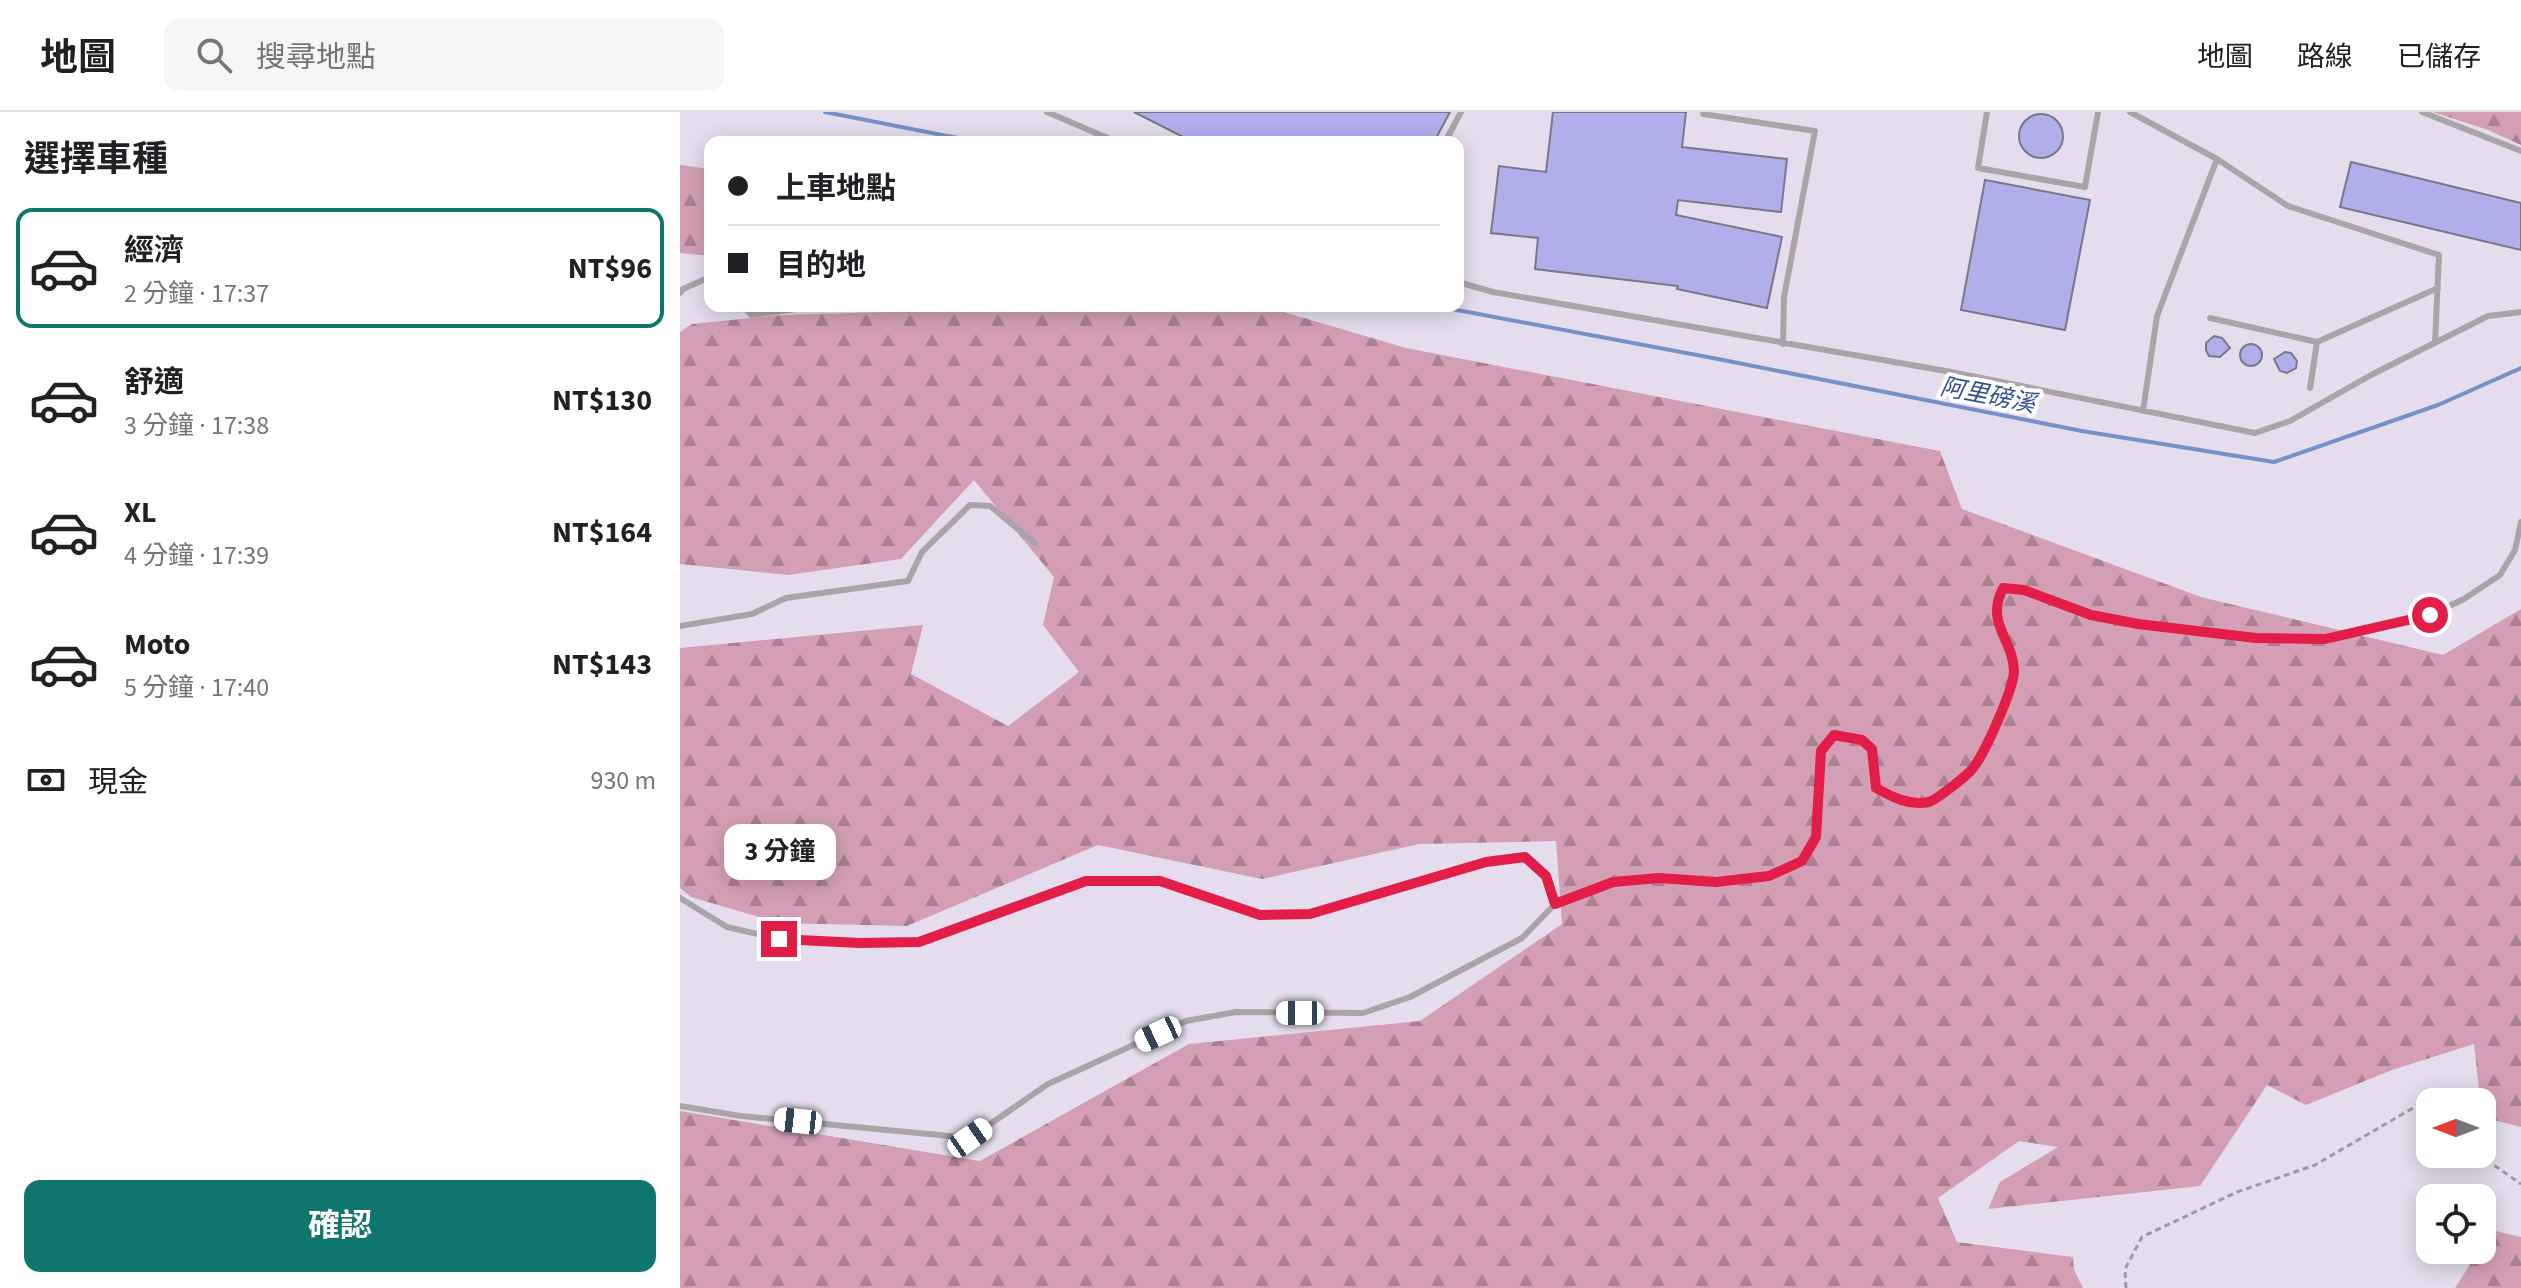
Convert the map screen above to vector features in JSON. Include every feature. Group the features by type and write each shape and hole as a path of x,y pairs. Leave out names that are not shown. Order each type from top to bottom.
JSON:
{"lane":[{"path":"1047,112 1103,136"},
{"path":"1448,136 1461,112"},
{"path":"1987,112 1978,168 2085,187 2098,112"},
{"path":"2130,112 2217,159 2288,206 2439,255 2435,343"},
{"path":"2422,112 2521,151"},
{"path":"1703,114 1815,131 1784,297 1783,344"},
{"path":"2143,411 2157,316 2217,159"},
{"path":"680,293 704,280"},
{"path":"1464,284 1493,292 1946,371 2255,433 2290,421 2371,375 2488,316 2521,312"},
{"path":"2210,318 2317,342 2438,288"},
{"path":"749,312 751,315 774,312"},
{"path":"2310,388 2317,342"},
{"path":"680,626 752,614 786,598 908,581 922,552 970,505 990,506 1035,543"},
{"path":"680,1106 741,1116 970,1138 1048,1084 1186,1021 1236,1012 1363,1013 1410,997 1522,938 1555,904 1613,882 1659,878 1729,881 1769,876 1802,861 1816,837 1821,751 1834,735 1862,740 1872,749 1876,788 1898,801 1930,802 1973,769 1998,722 2014,672 2007,645 1997,624 1997,601 2003,588 2024,590 2091,615 2138,624 2256,638 2325,639 2430,615 2464,599 2500,575 2515,550 2521,522"},
{"path":"680,898 727,927 779,939 919,942 1086,881 1160,881 1260,915 1310,914 1486,862 1525,857 1546,876 1555,904"}],"path":[{"path":"2126,1288 2125,1269 2142,1237 2237,1192 2315,1165 2416,1106"},
{"path":"2496,1167 2521,1184"}],"green space":[{"path":"2433,112 2521,112 2521,145 2488,130"},
{"path":"680,165 704,168 704,255 680,253"},
{"path":"887,312 1283,312 1406,348 1940,451 1962,509 2201,597 2443,655 2521,609 2521,1127 2496,1121 2496,1088 2479,1088 2474,1044 2392,1070 2306,1105 2267,1085 2200,1186 1988,1209 2000,1182 2058,1147 2019,1141 1938,1198 1957,1242 2073,1257 2074,1270 2083,1288 680,1288 680,1111 980,1161 1189,1044 1420,1021 1562,924 1556,841 1419,844 1262,879 1098,845 907,926 779,923 691,897 680,888 680,648 923,625 911,674 1008,726 1079,672 1043,625 1054,577 974,480 901,559 788,575 680,564 680,332 692,324 781,315"},
{"path":"2496,1231 2521,1237 2521,1288 2455,1288 2470,1264 2496,1264"}],"building":[{"path":"1134,112 1450,112 1437,136 1181,136"},
{"path":"1553,112 1686,112 1682,147 1787,159 1781,212 1678,200 1676,215 1782,237 1767,308 1677,289 1678,286 1535,269 1538,238 1491,233 1499,166 1546,172"},
{"path":"2041,114 2056,121 2063,136 2056,151 2041,158 2026,151 2019,136 2026,121"},
{"path":"2351,162 2521,203 2521,250 2340,207"},
{"path":"1985,180 2090,200 2065,330 1961,310"},
{"path":"2214,336 2222,338 2230,348 2220,357 2209,356 2206,350 2206,343"},
{"path":"2251,344 2259,347 2262,355 2259,363 2251,366 2243,363 2240,355 2243,347"},
{"path":"2285,352 2291,353 2297,361 2296,368 2287,373 2280,371 2274,359"}],"waterway":[{"name":"阿里磅溪","path":"825,112 947,136"},
{"name":"阿里磅溪","path":"1464,311 2082,431 2274,462 2438,405 2521,368"}],"route":[{"path":"779,939 919,942 1086,881 1160,881 1260,915 1310,914 1486,862 1525,857 1546,876 1555,904 1613,882 1659,878 1716,882 1769,876 1802,861 1816,837 1821,751 1834,735 1862,740 1872,749 1876,788 1898,801 1930,802 1973,769 1998,722 2014,672 2007,645 1997,624 1997,601 2003,588 2024,590 2091,615 2138,624 2256,638 2325,639 2430,615"}]}
